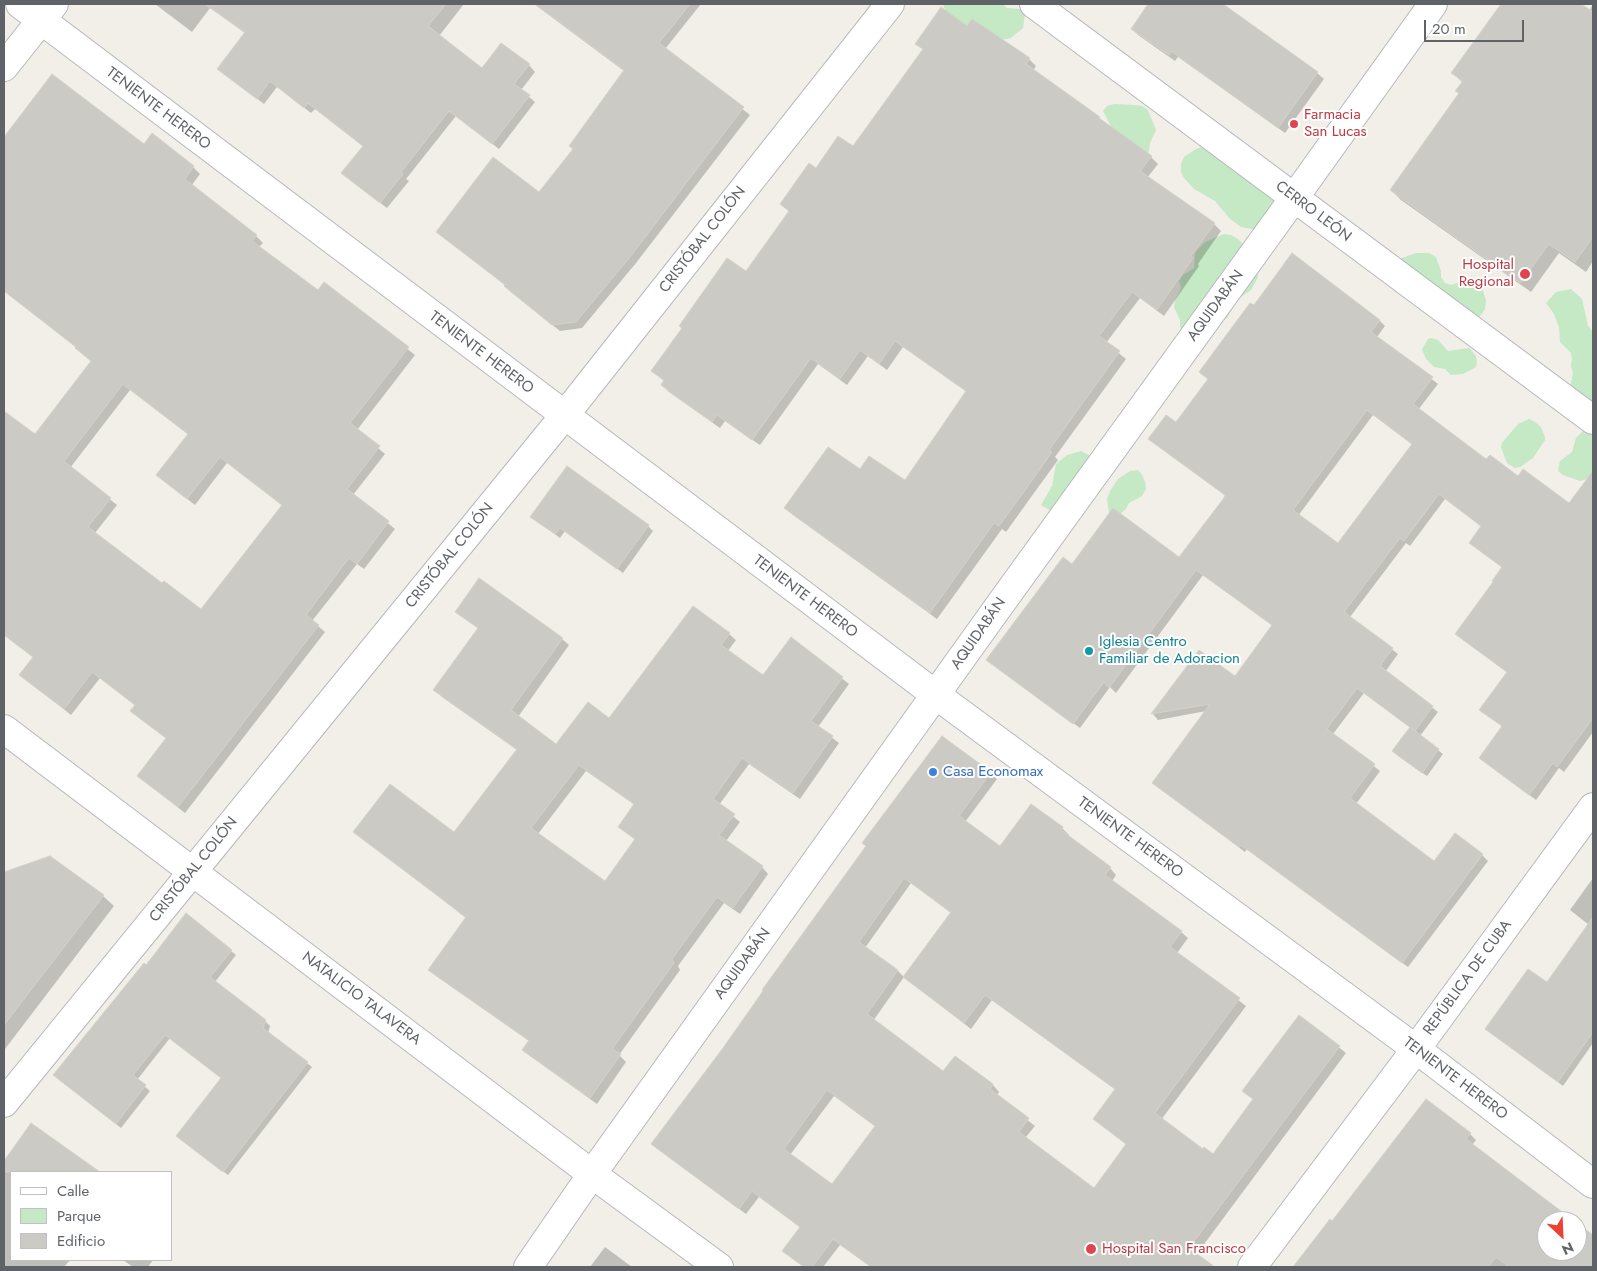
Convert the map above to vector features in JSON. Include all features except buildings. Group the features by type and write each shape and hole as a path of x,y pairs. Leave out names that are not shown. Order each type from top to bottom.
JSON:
{"street":[{"name":"TENIENTE HERERO","path":"20,4 48,12 564,416 936,695 1416,1049 1593,1184"},
{"name":"CRISTÓBAL COLÓN","path":"4,1103 564,416 890,4"},
{"name":"CERRO LEÓN","path":"1034,4 1593,420"},
{"name":"AQUIDABÁN","path":"528,1267 592,1174 936,695 1009,590 1433,4"},
{"path":"4,67 48,12"},
{"name":"NATALICIO TALAVERA","path":"4,729 592,1174 719,1267"},
{"name":"REPÚBLICA DE CUBA","path":"1252,1267 1416,1049 1593,807"}],"green space":[{"path":"943,4 1003,4 1007,8 1020,9 1025,14 1023,28 1011,38 997,41 969,30 946,12"},
{"path":"1114,104 1142,106 1148,110 1156,130 1150,143 1148,157 1113,130 1103,111 1107,106"},
{"path":"1210,144 1278,201 1256,230 1241,227 1230,219 1215,201 1194,189 1184,178 1181,172 1181,164 1184,157 1196,149"},
{"path":"1224,234 1231,235 1243,244 1258,277 1251,290 1238,299 1227,318 1208,332 1185,332 1180,327 1180,320 1174,307 1181,288 1179,281 1183,275 1194,268 1195,253 1199,248 1205,242"},
{"path":"1416,253 1429,253 1436,257 1441,277 1445,283 1451,285 1471,279 1478,281 1486,301 1485,309 1481,315 1475,320 1396,260"},
{"path":"1571,289 1582,299 1588,326 1593,332 1593,406 1570,388 1573,373 1571,353 1560,342 1559,327 1554,314 1546,303 1556,292"},
{"path":"1428,339 1438,340 1448,351 1469,348 1476,356 1476,367 1463,374 1451,375 1445,369 1434,367 1426,359 1422,349"},
{"path":"1529,419 1541,427 1545,440 1533,458 1520,467 1515,468 1506,461 1501,447 1502,443 1518,424"},
{"path":"1593,426 1593,475 1580,481 1563,475 1558,471 1560,461 1572,452 1576,438 1585,429"},
{"path":"1081,451 1094,458 1053,512 1041,505 1052,486 1056,464 1067,455"},
{"path":"1138,470 1145,482 1146,489 1142,496 1129,503 1120,514 1109,513 1107,499 1118,479 1130,471"}],"place":[{"name":"Farmacia San Lucas","path":"1294,124"},
{"name":"Hospital Regional","path":"1525,274"},
{"name":"Iglesia Centro Familiar de Adoracion","path":"1089,651"},
{"name":"Casa Economax","path":"933,772"},
{"name":"Hospital San Francisco","path":"1091,1249"}]}
